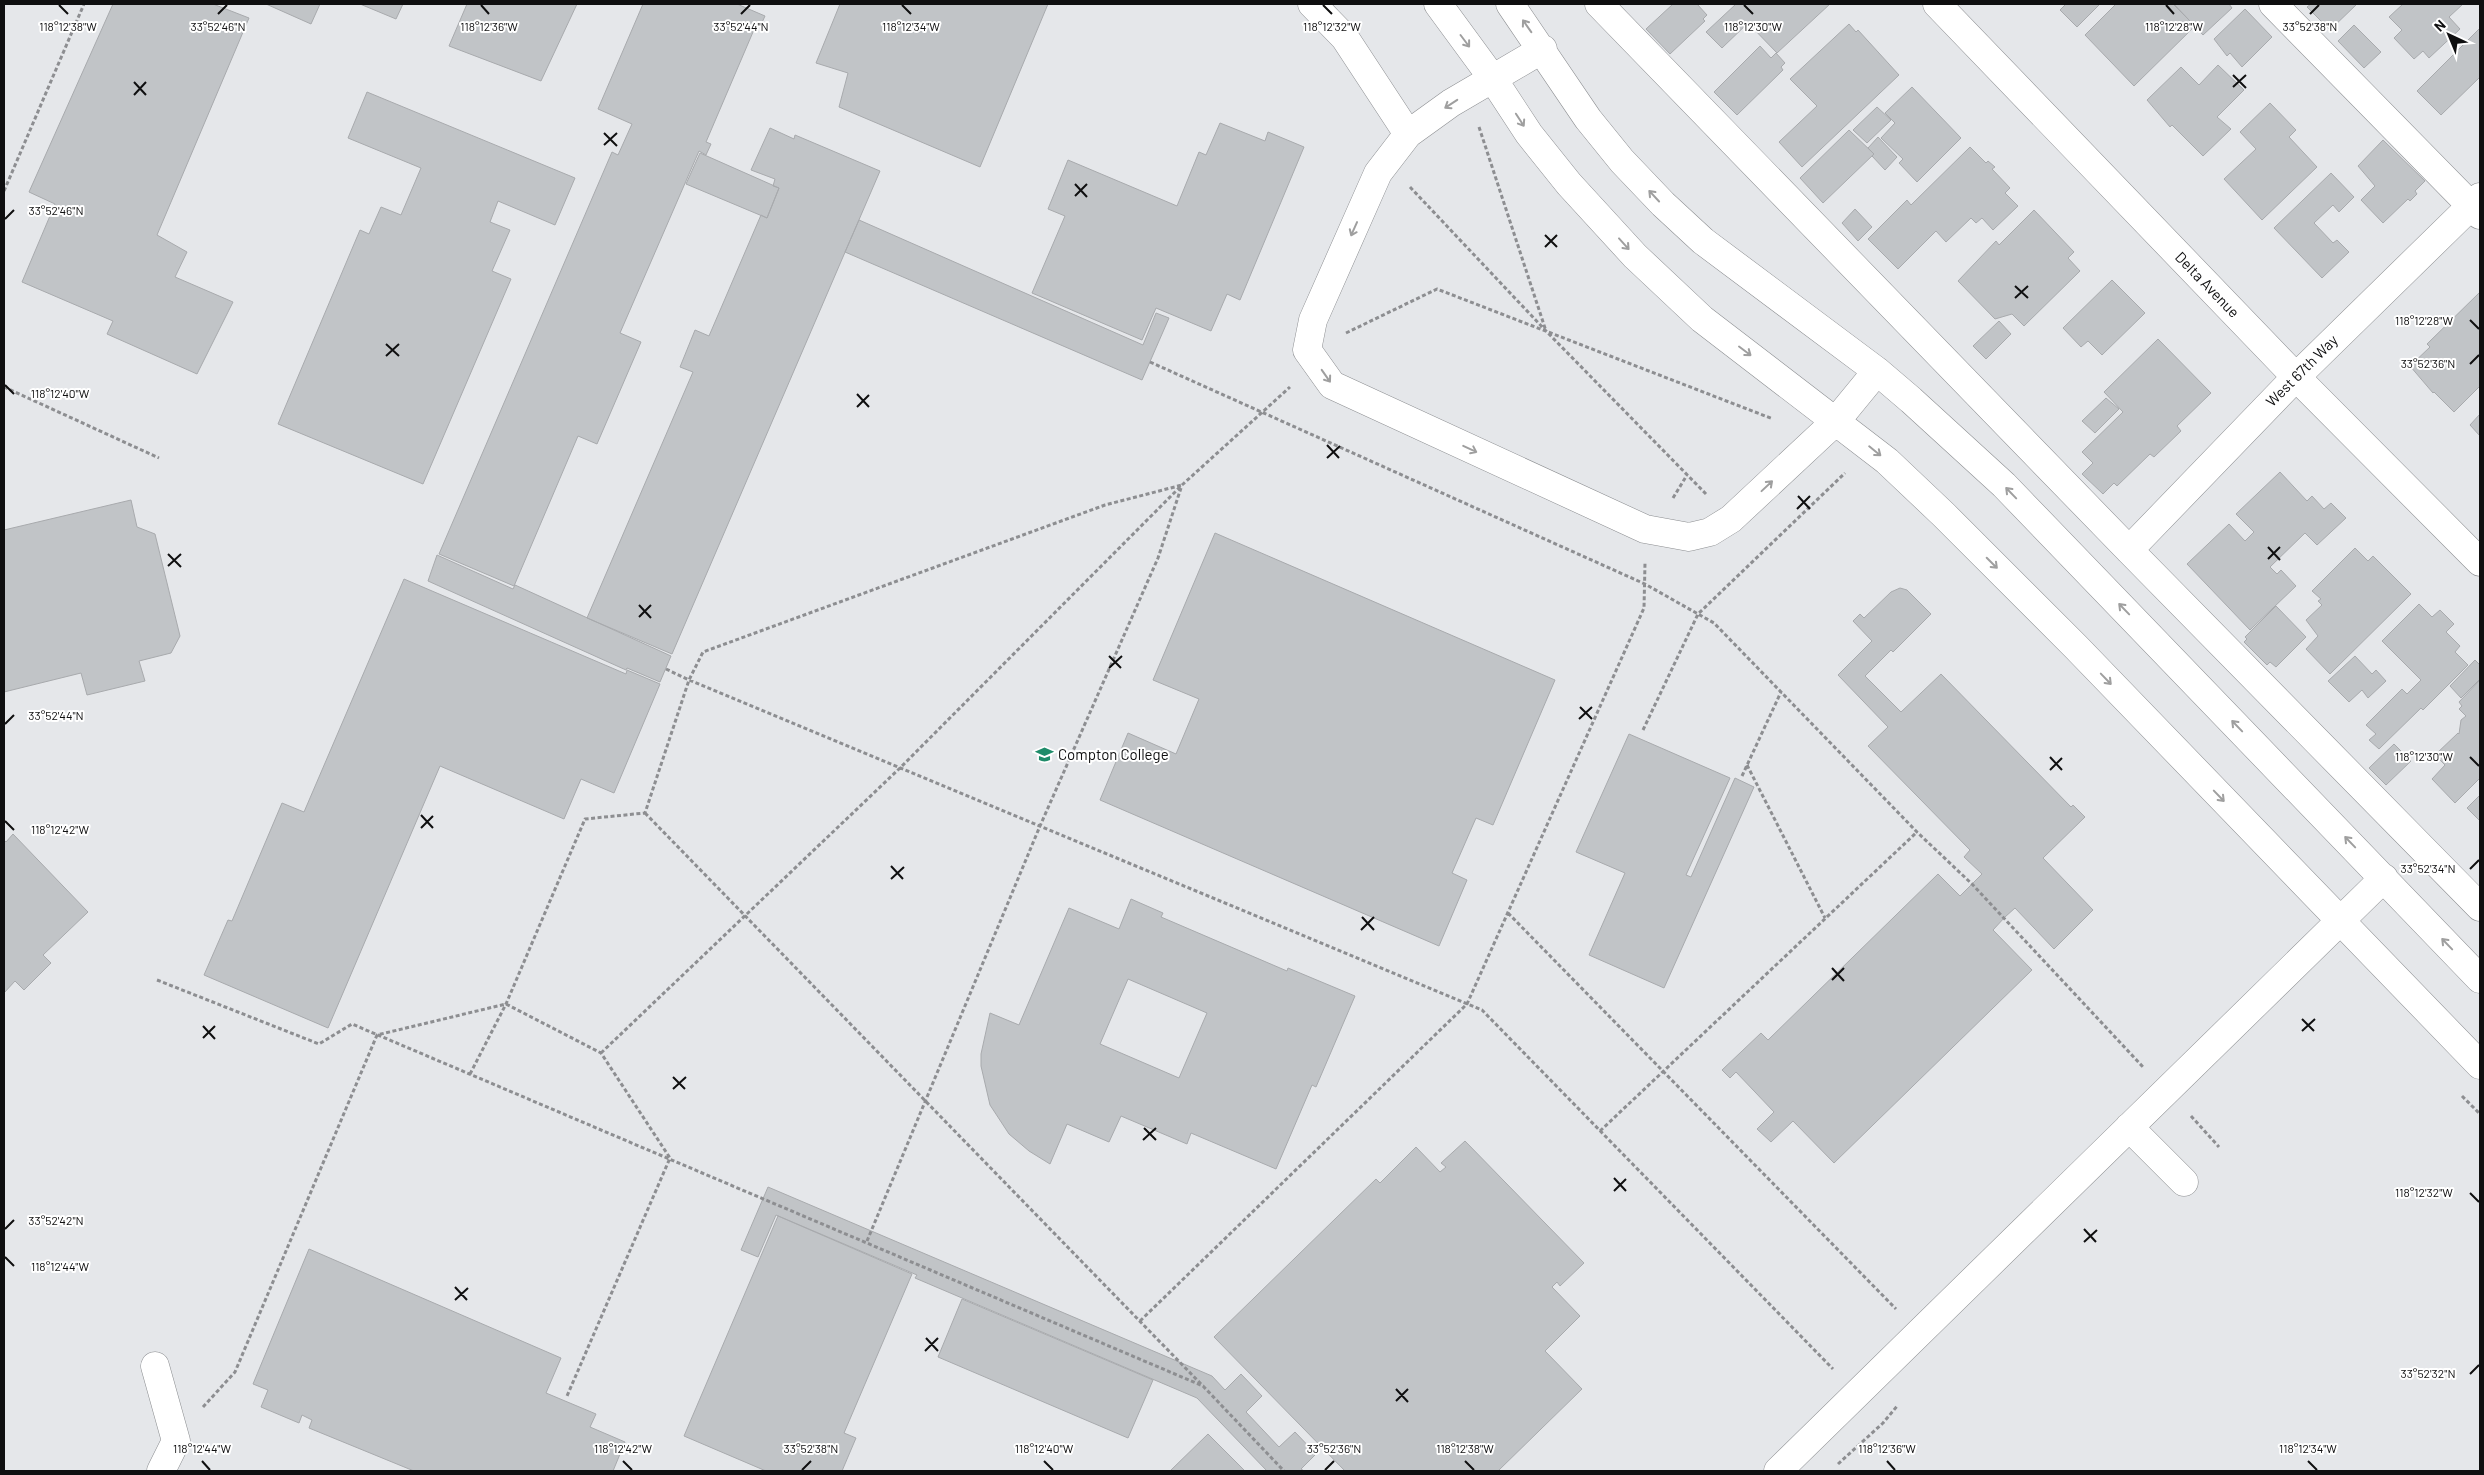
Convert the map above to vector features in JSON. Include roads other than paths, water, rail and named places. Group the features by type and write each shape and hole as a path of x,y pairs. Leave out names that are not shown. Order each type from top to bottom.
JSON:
{"street":[{"path":"1312,4 1345,38 1408,134"},
{"path":"1438,4 1493,79 1534,141 1569,184 1635,256 1702,319 1887,461 1944,515 2076,647 2480,1065"},
{"path":"1510,4 1588,119 1622,161 1663,204 1703,241 1877,371 2004,486 2480,979"},
{"path":"1599,4 2129,550 2480,907"},
{"name":"Delta Avenue","path":"1937,4 2296,377 2480,562"},
{"path":"2273,4 2477,206"},
{"path":"1542,49 1451,103 1408,134 1378,174 1313,320 1307,350 1332,386 1636,525 1689,537 1710,532 1731,519 1836,421 1877,371"},
{"name":"West 67th Way","path":"2129,550 2296,377 2477,206"},
{"path":"1778,1471 2384,878"},
{"path":"2129,1127 2184,1182"},
{"path":"155,1366 176,1442 161,1471"}],"place":[{"name":"Compton College","path":"1044,755"}]}
